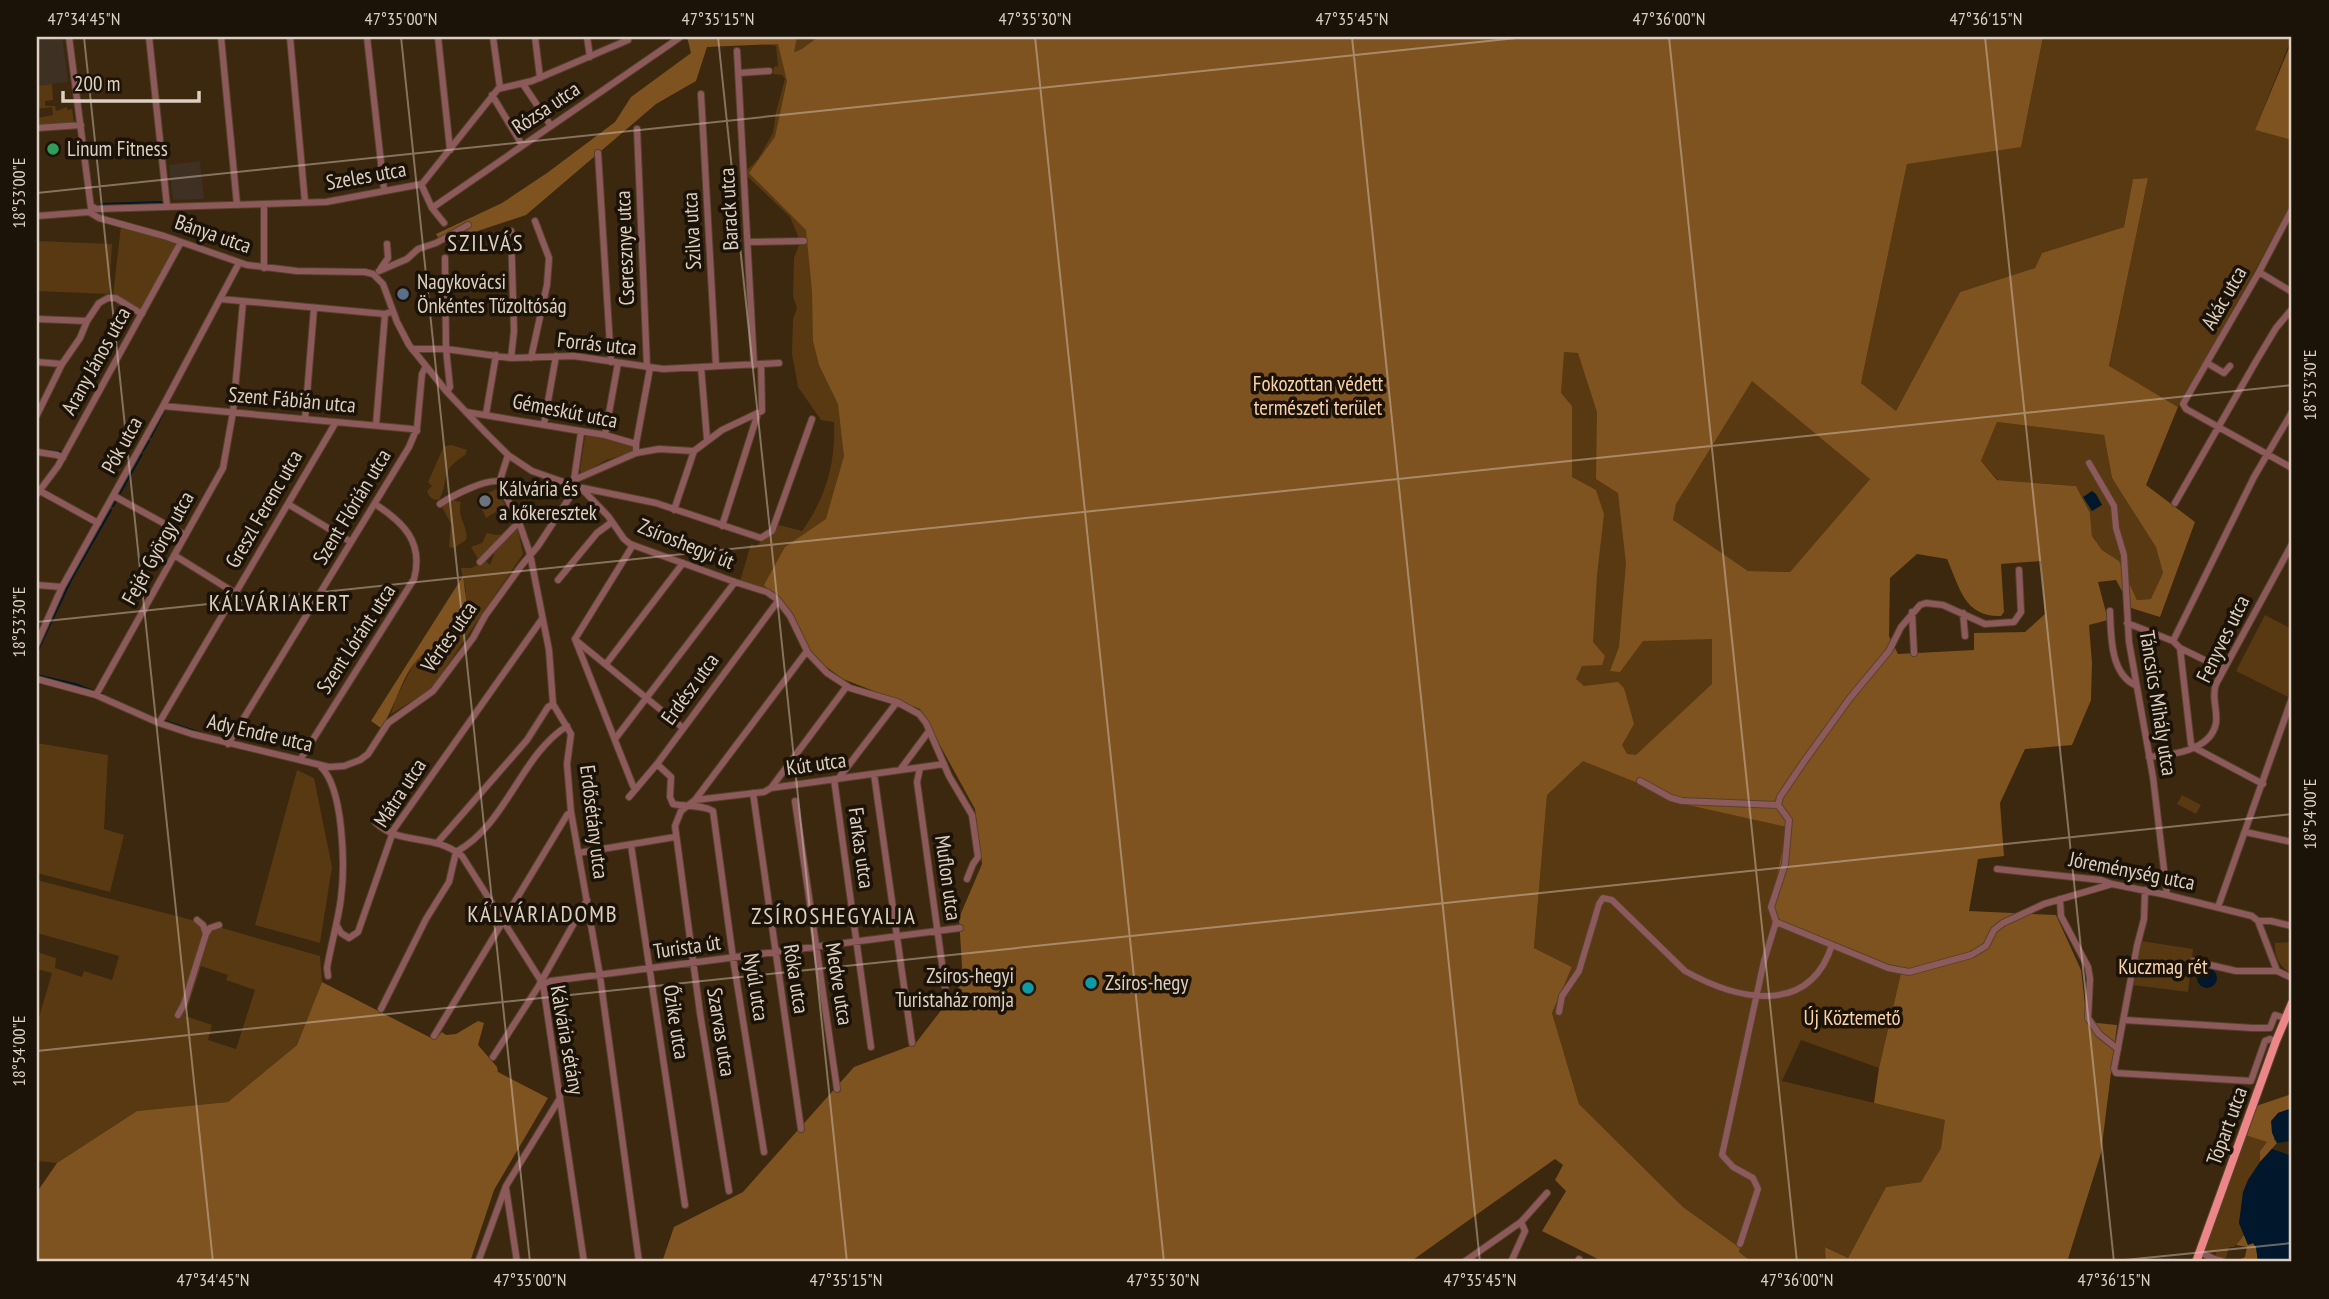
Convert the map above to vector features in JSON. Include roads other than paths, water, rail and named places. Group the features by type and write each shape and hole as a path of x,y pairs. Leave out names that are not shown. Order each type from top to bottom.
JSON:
{"main road":[{"name":"Tópart utca","path":"2196,1262 2292,1003"}],"street":[{"path":"69,37 93,211"},
{"path":"149,37 167,206"},
{"path":"221,37 237,205"},
{"path":"290,37 305,202"},
{"path":"367,37 384,190"},
{"path":"438,37 450,150"},
{"path":"493,37 500,88 540,78 628,40"},
{"path":"535,37 540,78"},
{"path":"587,37 590,57"},
{"path":"615,37 616,46"},
{"name":"Rózsa utca","path":"432,208 679,38"},
{"name":"Barack utca","path":"723,526 760,412 737,51"},
{"path":"739,73 769,71"},
{"path":"523,84 551,126"},
{"name":"Szeles utca","path":"93,211 167,206 328,202 421,184 500,88"},
{"name":"Szilva utca","path":"701,94 716,366"},
{"path":"492,95 522,145"},
{"path":"37,128 81,125"},
{"name":"Cseresznye utca","path":"636,444 649,367 637,129"},
{"path":"598,153 615,362 605,435"},
{"path":"421,184 432,208 444,223"},
{"path":"264,205 264,268"},
{"name":"Akác utca","path":"2219,427 2183,404 2292,209"},
{"name":"Bánya utca","path":"37,216 93,211 239,263 297,271 372,272"},
{"path":"531,358 545,296 548,258 535,221"},
{"path":"372,272 407,259 418,249 436,243 468,225"},
{"path":"511,231 514,331 511,358"},
{"path":"748,242 804,240"},
{"name":"Arany János utca","path":"38,492 63,458 181,242"},
{"path":"372,272 388,258 387,244"},
{"path":"445,258 446,349 450,387 447,392"},
{"name":"Pók utca","path":"37,643 62,587 239,263"},
{"path":"372,272 384,285 393,311 412,349 447,392 508,455 532,471 656,503 761,538 772,531 812,419"},
{"path":"2259,272 2292,292"},
{"path":"37,413 62,363 80,338 99,303 108,298 116,298 142,314"},
{"path":"220,299 385,314 393,311"},
{"name":"Fejér György utca","path":"96,695 223,468 233,412 243,302"},
{"path":"304,419 314,308"},
{"path":"2175,503 2276,328 2292,309"},
{"path":"376,425 385,314"},
{"path":"37,319 87,321"},
{"name":"Forrás utca","path":"412,349 446,349 511,358 556,356 649,367 779,363"},
{"path":"486,414 496,355"},
{"path":"544,424 556,356"},
{"path":"37,362 62,363"},
{"path":"2207,363 2224,373 2230,366"},
{"path":"416,431 422,374 426,366"},
{"path":"702,367 707,439"},
{"name":"Szent Fábián utca","path":"163,406 416,431"},
{"name":"Gémeskút utca","path":"466,412 605,435 636,444 636,453 659,449 694,451"},
{"path":"674,510 694,451 707,439 760,412"},
{"path":"2173,641 2231,522 2292,412"},
{"name":"Greszl Ferenc utca","path":"159,723 336,422"},
{"path":"2219,427 2292,468"},
{"name":"Szent Flórián utca","path":"228,744 375,504 416,431"},
{"path":"576,484 581,432"},
{"path":"37,452 63,458"},
{"path":"576,484 636,453"},
{"path":"440,504 450,497 487,482 501,481 508,455"},
{"path":"2089,463 2114,506 2116,528 2124,555 2127,623"},
{"name":"Erdősétány utca","path":"501,481 530,554 549,650 553,705 572,738 567,764 571,812 600,976 639,1262"},
{"name":"Zsíroshegyi út","path":"576,484 625,540 734,582 759,588 778,601 796,626 807,651 825,671 847,686 897,702 919,714 973,818 978,857 972,864 967,879"},
{"name":"Vértes utca","path":"318,764 329,767 360,760 368,754 388,723 433,691 538,546 576,484"},
{"path":"38,492 98,523"},
{"path":"114,496 185,535"},
{"path":"288,504 351,542"},
{"name":"Szent Lóránt utca","path":"300,760 414,579 416,556 407,530 395,517 375,504"},
{"path":"480,562 519,522"},
{"path":"558,580 597,533 612,522"},
{"path":"575,639 633,544"},
{"name":"Fenyves utca","path":"2195,748 2215,727 2213,691 2292,544"},
{"path":"174,555 235,593"},
{"path":"606,664 683,563"},
{"path":"1778,805 1780,797 1802,763 1889,651 1912,612 1926,603 1943,605 1985,624 2016,621 2021,612 2019,570"},
{"path":"615,738 734,582"},
{"path":"37,585 62,587"},
{"name":"Erdész utca","path":"629,797 657,764 778,601"},
{"path":"2110,611 2111,650 2128,681 2135,685"},
{"path":"1912,612 1914,653"},
{"path":"1963,613 1965,636"},
{"name":"Mátra utca","path":"337,926 346,937 354,937 358,932 391,835 542,619"},
{"name":"Táncsics Mihály utca","path":"2167,894 2149,757 2135,685 2127,623 2173,641 2180,648 2223,669"},
{"path":"575,639 683,728"},
{"path":"575,639 633,786 637,788"},
{"path":"2180,648 2191,744 2263,784"},
{"path":"578,853 675,837 678,816 692,802 807,651"},
{"name":"Ady Endre utca","path":"37,678 96,695 159,723 228,744 318,764 326,771 331,783 340,830 342,870 337,926"},
{"path":"771,788 847,686"},
{"path":"2218,907 2292,698"},
{"path":"836,779 897,702"},
{"path":"438,842 527,740 548,707 553,705"},
{"path":"381,1009 426,919 449,882 456,852 484,830 544,746 566,726"},
{"path":"900,770 929,731"},
{"path":"2149,757 2171,755 2195,748"},
{"path":"657,764 671,777 670,802 675,806 692,802"},
{"name":"Kút utca","path":"692,802 900,770 945,767"},
{"name":"Muflon utca","path":"920,768 917,782 946,993"},
{"path":"874,774 912,1043"},
{"name":"Farkas utca","path":"836,779 871,1047"},
{"path":"1640,780 1671,798 1682,801 1778,805 1786,814 1789,824 1785,864 1771,907 1776,922 1763,961 1722,1155 1733,1167 1753,1178 1758,1189 1740,1244"},
{"name":"Róka utca","path":"753,793 774,953 802,1129"},
{"name":"Medve utca","path":"794,801 837,1090"},
{"name":"Nyúl utca","path":"692,802 713,811 764,1152"},
{"path":"434,1036 566,816 571,812"},
{"path":"375,822 391,835"},
{"path":"2245,832 2292,842"},
{"name":"Kálvária sétány","path":"391,835 438,842 456,852 469,864 541,983 584,1262"},
{"name":"Szarvas utca","path":"675,837 729,1191"},
{"name":"Őzike utca","path":"631,845 685,1205"},
{"name":"Jóreménység utca","path":"1997,869 2101,880 2218,907 2252,916 2258,921 2272,920 2292,926"},
{"path":"1776,922 1895,971 1909,972 1979,951 1986,946 1994,930 2003,923 2060,899 2112,884"},
{"path":"2145,890 2144,919 2114,1069 2116,1073 2251,1081 2276,1015 2285,1018"},
{"path":"1559,1012 1562,996 1579,971 1599,904 1604,898 1612,900 1685,971 1699,979 1757,997 1782,996 1805,985 1822,968 1832,945"},
{"path":"2060,899 2065,925 2088,967 2088,1018 2099,1034 2118,1049"},
{"path":"493,1057 541,983 587,900"},
{"path":"197,920 203,925 206,934"},
{"path":"2258,921 2277,971"},
{"path":"178,1014 184,1004 206,934 210,928 219,925"},
{"path":"328,976 329,955 337,926"},
{"name":"Turista út","path":"541,983 960,928"},
{"path":"2193,961 2236,971 2277,971 2292,978"},
{"path":"2124,1020 2270,1028"},
{"path":"2265,1041 2276,1041"},
{"path":"478,1262 506,1186 560,1098"},
{"path":"506,1186 517,1262"},
{"path":"1464,1262 1521,1222 1547,1193"},
{"path":"1511,1262 1525,1231 1521,1222"},
{"path":"2200,1252 2222,1261"}],"water":[{"path":"2092,491 2102,505 2092,511 2083,497"},
{"path":"2207,968 2214,971 2217,978 2214,985 2207,988 2200,985 2197,978 2200,971"},
{"path":"2292,1108 2292,1141 2277,1143 2272,1133 2271,1121 2278,1113"},
{"path":"2272,1149 2292,1156 2292,1262 2258,1262 2256,1247 2253,1243 2248,1245 2239,1223 2243,1192 2248,1180"}],"waterway":[{"path":"101,204 162,202"},
{"path":"151,437 165,409"},
{"path":"143,451 149,441"},
{"path":"45,450 61,452"},
{"path":"120,493 142,454"},
{"path":"113,506 116,501"},
{"path":"37,652 71,580 111,510"},
{"path":"37,675 93,691"},
{"path":"101,694 157,719"},
{"path":"165,721 201,733"},
{"path":"306,758 312,760"}],"place":[{"name":"Linum Fitness","path":"53,149"},
{"name":"Nagykovácsi Önkéntes Tűzoltóság","path":"403,294"},
{"name":"Kálvária és a kőkeresztek","path":"485,501"},
{"name":"Zsíros-hegy","path":"1091,983"},
{"name":"Zsíros-hegyi Turistaház romja","path":"1028,988"}],"district":[{"name":"SZILVÁS","path":"486,243"},
{"name":"KÁLVÁRIAKERT","path":"280,603"},
{"name":"KÁLVÁRIADOMB","path":"543,914"},
{"name":"ZSÍROSHEGYALJA","path":"834,916"}],"park label":[{"name":"Fokozottan védett természeti terület","path":"1318,396"},
{"name":"Kuczmag rét","path":"2163,967"},
{"name":"Új Köztemető","path":"1852,1018"}]}
